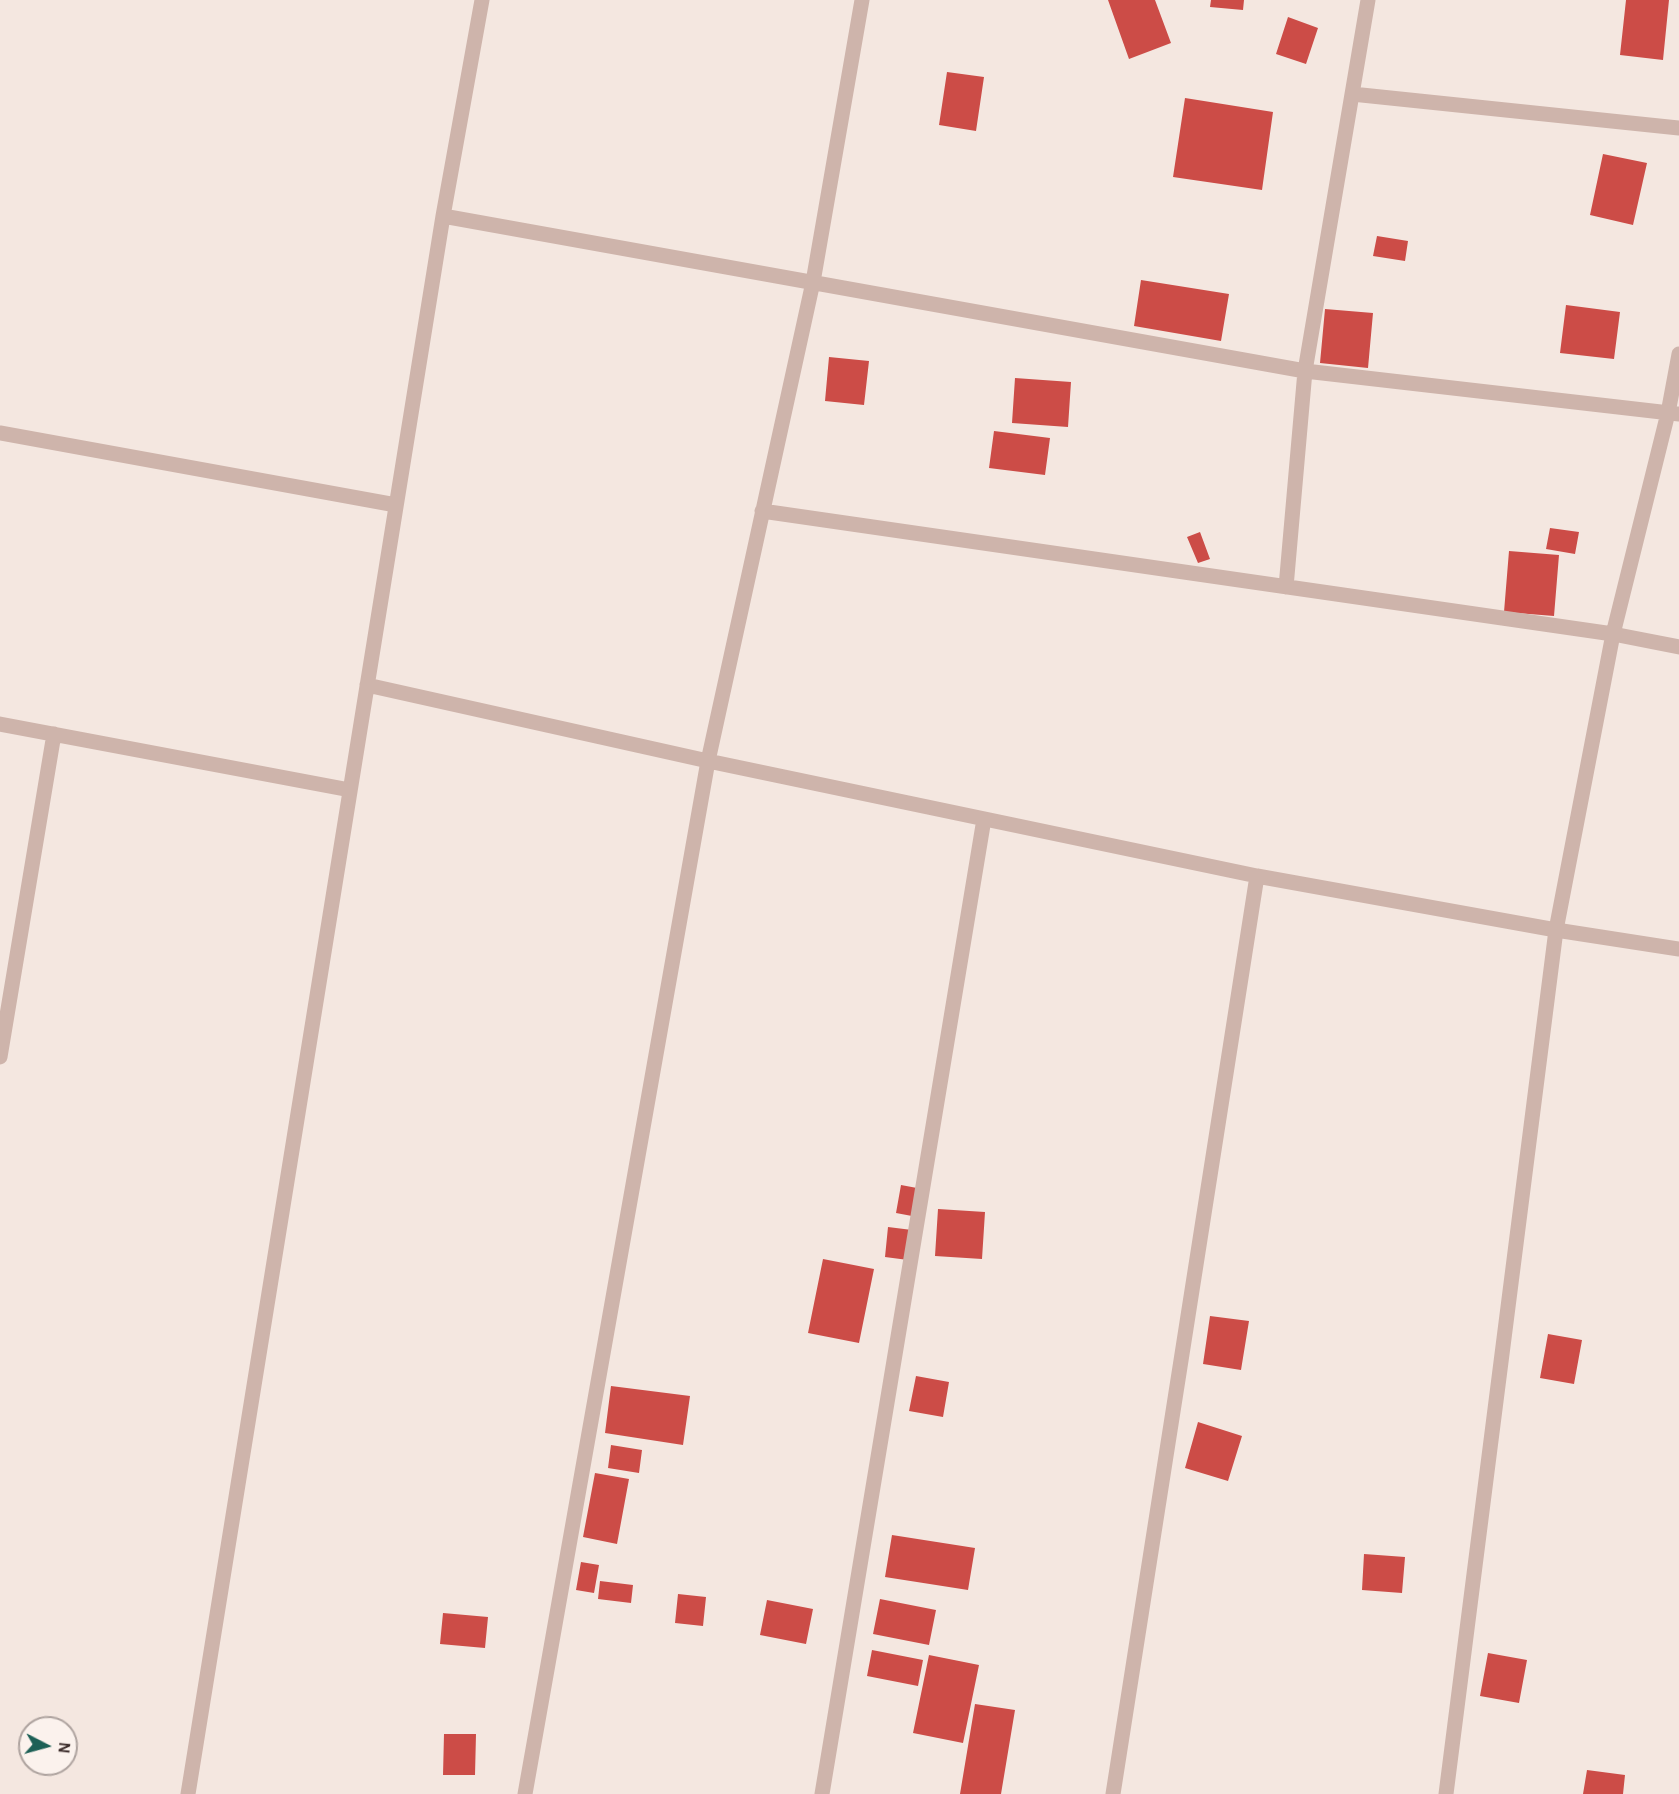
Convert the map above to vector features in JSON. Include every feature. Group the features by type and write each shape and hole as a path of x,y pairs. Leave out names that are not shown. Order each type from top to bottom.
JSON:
{"street":[{"path":"188,1794 443,216 482,0"},
{"path":"525,1794 708,761 813,282 862,0"},
{"path":"1286,587 1305,371 1368,0"},
{"path":"1352,94 1679,128"},
{"path":"443,216 1305,371 1673,413"},
{"path":"1446,1794 1556,930 1613,634 1673,413 1679,354"},
{"path":"0,433 396,505"},
{"path":"762,512 1613,634 1679,647"},
{"path":"367,685 708,761 1257,876 1556,930 1679,949"},
{"path":"0,724 350,790"},
{"path":"0,1057 54,734"},
{"path":"822,1794 984,819"},
{"path":"1113,1794 1257,876"}],"building":[{"path":"1108,0 1155,0 1171,43 1129,59"},
{"path":"1211,0 1244,0 1243,10 1210,7"},
{"path":"1626,0 1669,0 1663,60 1620,55"},
{"path":"1288,17 1318,28 1306,64 1276,54"},
{"path":"947,72 984,77 976,131 939,125"},
{"path":"1185,98 1273,112 1262,190 1173,177"},
{"path":"1603,154 1647,163 1633,225 1590,215"},
{"path":"1377,236 1408,241 1405,261 1373,256"},
{"path":"1141,280 1229,294 1221,341 1134,326"},
{"path":"1566,305 1620,312 1614,359 1560,353"},
{"path":"1325,309 1373,313 1368,368 1320,363"},
{"path":"829,357 869,361 864,405 825,401"},
{"path":"1015,378 1071,382 1068,427 1012,423"},
{"path":"994,431 1050,438 1045,475 989,468"},
{"path":"1550,528 1579,532 1575,554 1546,549"},
{"path":"1200,532 1210,559 1198,563 1187,537"},
{"path":"1509,551 1559,555 1554,616 1504,612"},
{"path":"901,1185 917,1188 912,1216 896,1213"},
{"path":"938,1209 985,1212 982,1259 935,1256"},
{"path":"888,1227 912,1230 908,1260 885,1257"},
{"path":"823,1259 874,1269 859,1343 808,1333"},
{"path":"1210,1316 1249,1321 1241,1370 1203,1364"},
{"path":"1548,1334 1582,1340 1574,1384 1540,1378"},
{"path":"916,1376 949,1382 943,1417 909,1411"},
{"path":"611,1386 690,1396 683,1445 605,1433"},
{"path":"1198,1422 1242,1436 1228,1481 1185,1468"},
{"path":"611,1445 642,1450 639,1473 608,1468"},
{"path":"595,1473 629,1479 617,1544 583,1537"},
{"path":"892,1535 975,1548 968,1590 885,1577"},
{"path":"1364,1554 1405,1557 1402,1593 1362,1590"},
{"path":"581,1562 599,1565 594,1593 576,1590"},
{"path":"600,1581 633,1585 631,1603 598,1599"},
{"path":"678,1594 706,1597 703,1626 675,1623"},
{"path":"880,1599 936,1610 929,1645 873,1634"},
{"path":"767,1600 813,1609 806,1644 760,1635"},
{"path":"443,1613 488,1617 485,1648 440,1644"},
{"path":"872,1650 923,1660 918,1686 867,1676"},
{"path":"1488,1653 1527,1660 1519,1703 1480,1696"},
{"path":"929,1655 979,1665 963,1743 913,1733"},
{"path":"975,1704 1015,1710 1001,1794 960,1794"},
{"path":"444,1734 476,1734 475,1775 443,1775"},
{"path":"1587,1770 1625,1775 1623,1794 1583,1794"}]}
